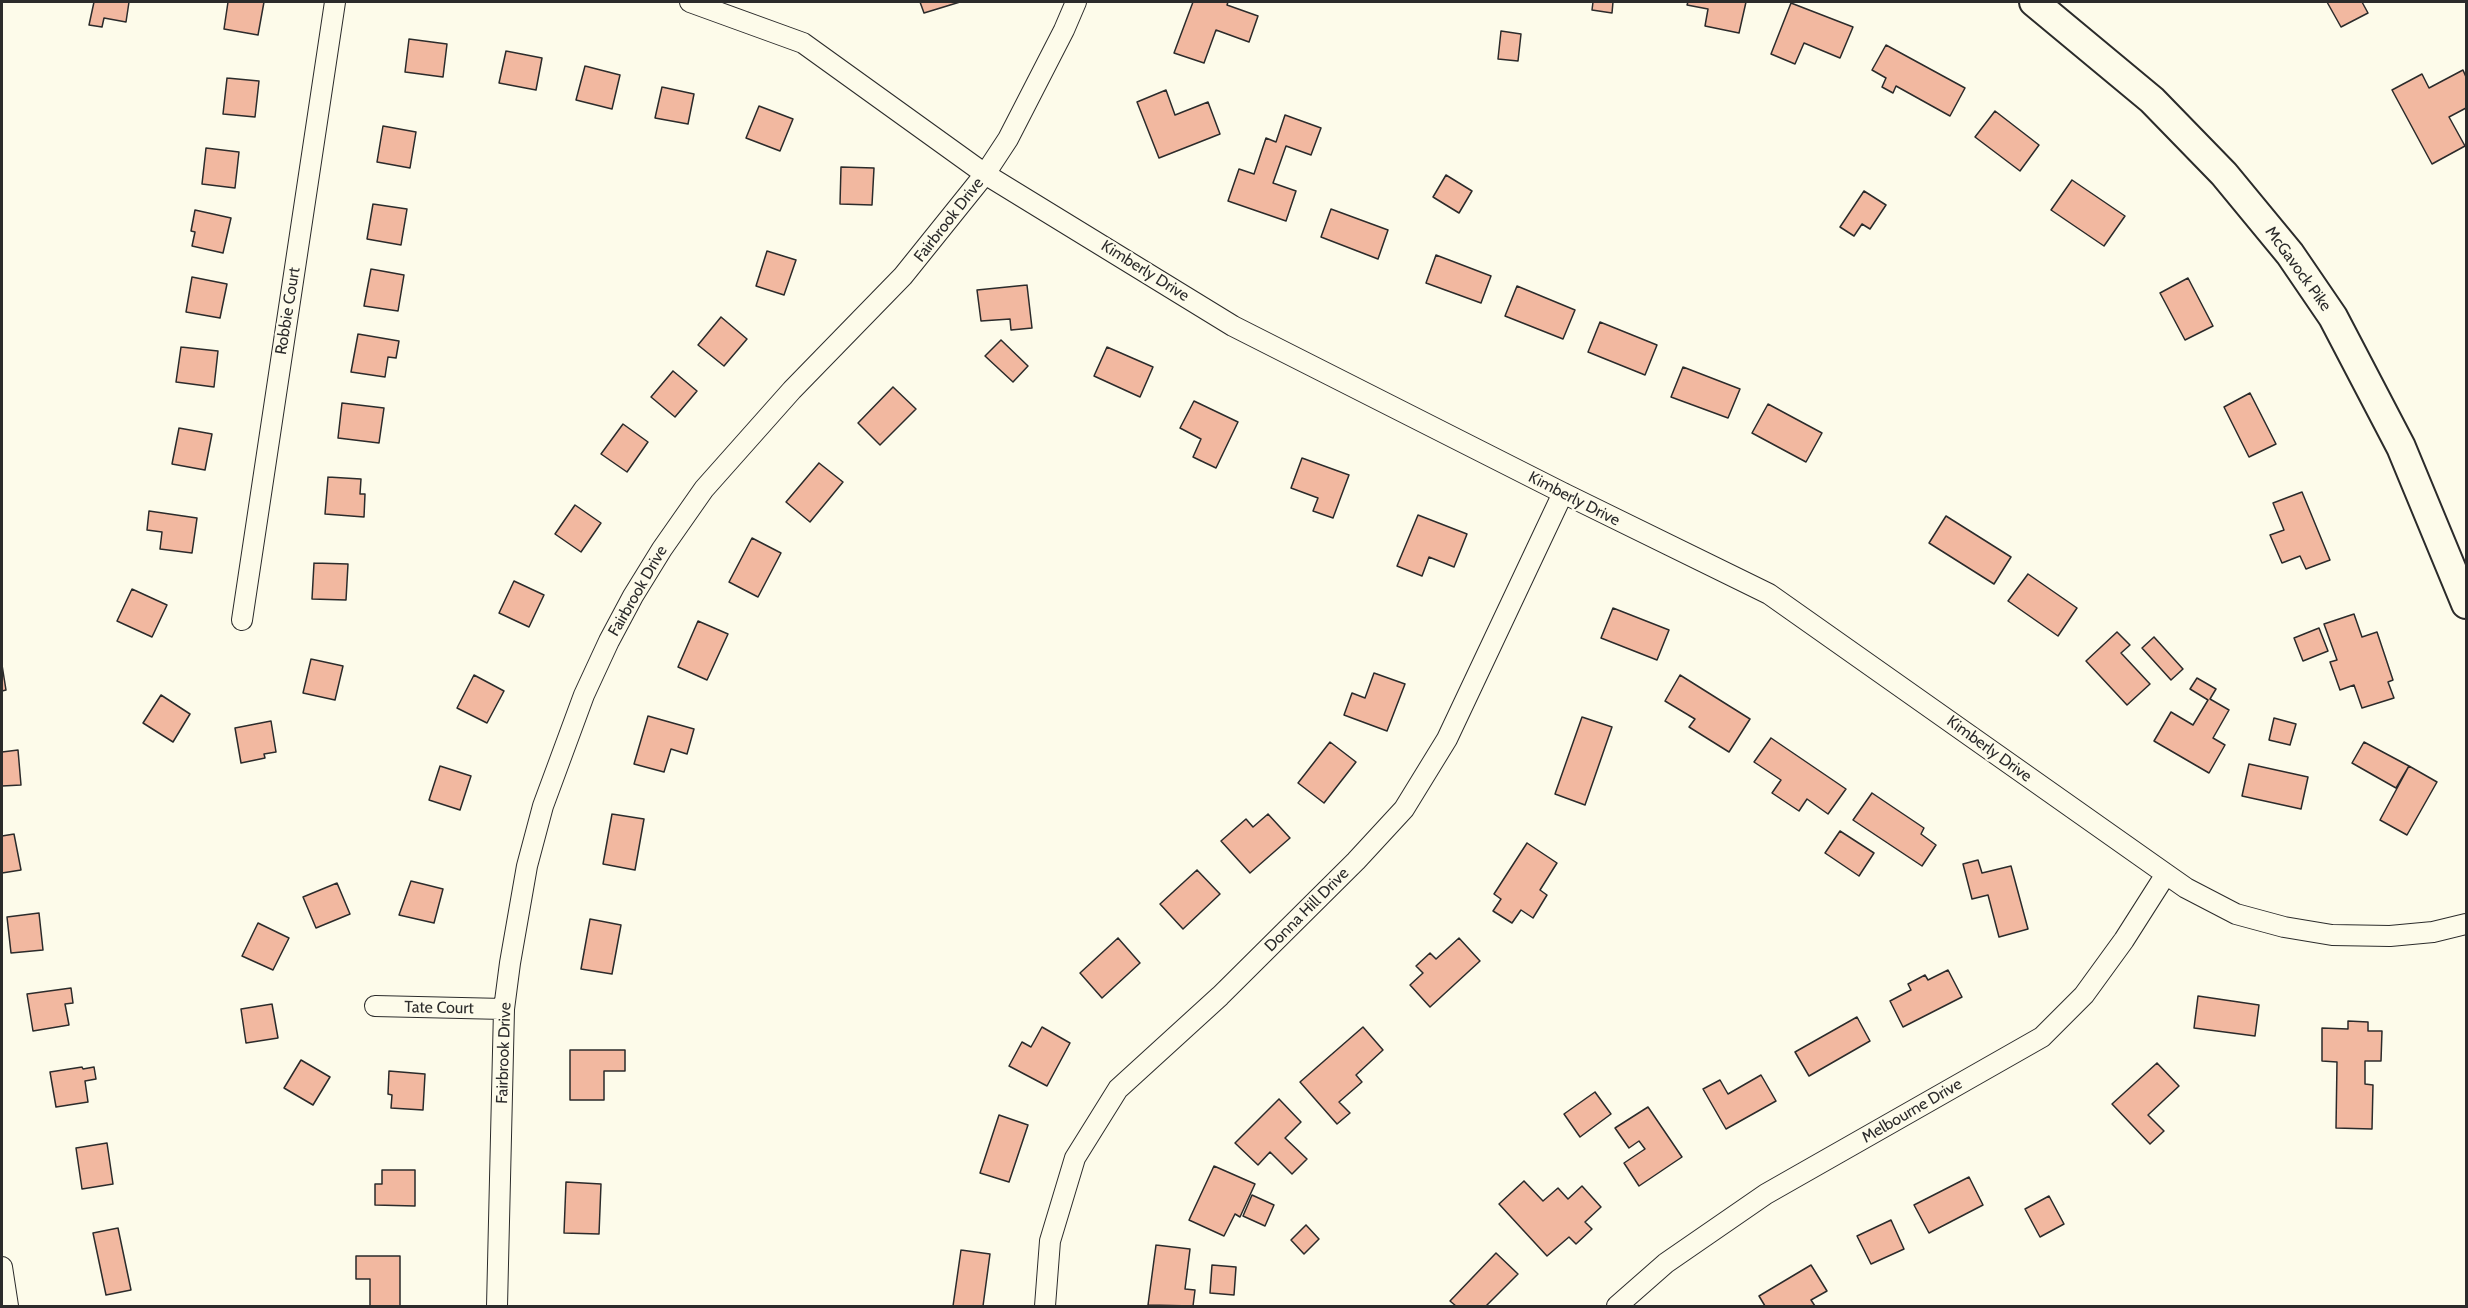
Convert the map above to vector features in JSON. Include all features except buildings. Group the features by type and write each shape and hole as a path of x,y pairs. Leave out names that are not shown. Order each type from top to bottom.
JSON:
{"main road":[{"name":"McGavock Pike","path":"2034,2 2152,100 2224,174 2290,254 2332,317 2402,447 2466,604"}],"street":[{"name":"Robbie Court","path":"242,620 335,2"},
{"name":"Kimberly Drive","path":"690,2 803,43 985,174 1233,326 1769,594 2186,888 2236,914 2284,927 2332,935 2390,936 2433,932 2466,924"},
{"name":"Fairbrook Drive","path":"497,1306 504,1009 527,866 543,806 584,695 633,596 662,549 711,481 792,390 903,276 985,174 1008,139 1076,2"},
{"name":"Donna Hill Drive","path":"1045,1306 1050,1242 1075,1158 1118,1089 1220,996 1356,861 1404,809 1448,739 1563,493"},
{"name":"Melbourne Drive","path":"1617,1306 1666,1263 1766,1194 2042,1036 2084,995 2124,940 2166,874"},
{"name":"Tate Court","path":"375,1006 504,1009"},
{"path":"2,1267 8,1306"}]}
